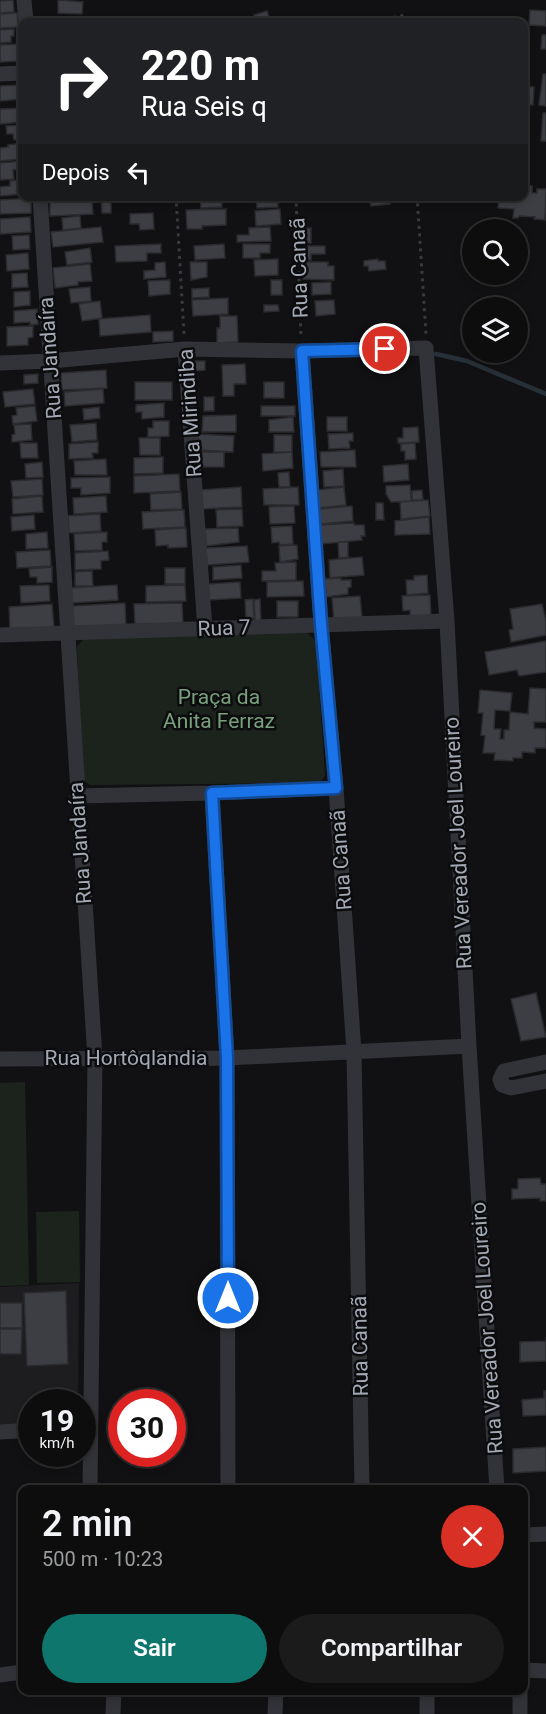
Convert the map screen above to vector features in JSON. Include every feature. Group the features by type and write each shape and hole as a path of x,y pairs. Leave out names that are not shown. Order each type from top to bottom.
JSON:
{"street":[{"path":"24,0 26,18"},
{"path":"0,74 18,73"},
{"name":"Rua Jandaíra","path":"40,201 95,1058 87,1389"},
{"path":"0,363 185,349 302,351 426,348"},
{"name":"Rua Vereador Joel Loureiro","path":"426,348 447,621 469,1046 497,1485"},
{"name":"Rua Mirindiba","path":"185,349 206,629"},
{"name":"Rua Canaã","path":"302,351 354,1052 362,1485"},
{"name":"Rua 7","path":"0,635 447,621"},
{"path":"77,796 336,788"},
{"path":"212,793 227,1058 228,1485"},
{"name":"Rua Hortôqlandia","path":"0,1059 227,1058 469,1046"},
{"path":"546,1062 504,1071 500,1079 502,1085 508,1088 546,1081"},
{"path":"0,1432 18,1431"},
{"name":"Rua Jandaíra","path":"89,1467 90,1485"},
{"path":"528,1535 546,1534"},
{"path":"528,1670 546,1671"},
{"path":"0,1675 18,1673"},
{"path":"113,1714 114,1695"},
{"path":"275,1714 276,1695"},
{"path":"427,1695 427,1714"},
{"path":"520,1695 520,1714"}],"path":[{"path":"390,18 405,15 405,18"},
{"name":"Rua Mirindiba","path":"176,201 185,349"},
{"name":"Rua Canaã","path":"296,201 302,351"},
{"path":"417,201 426,348"}],"shaded area":[{"path":"79,1283 78,1389 18,1389 18,1424 0,1425 0,1287"}],"green space":[{"name":"Praça da Anita Ferraz","path":"306,632 316,641 325,775 322,780 316,783 90,785 84,781 77,646 84,639"},
{"path":"25,1082 29,1285 0,1286 0,1083"},
{"path":"79,1211 80,1282 37,1283 36,1212"}],"building":[{"path":"13,0 14,12 0,13 0,1"},
{"path":"58,0 83,2 82,14 58,13"},
{"path":"530,10 546,11 546,26 529,25"},
{"path":"267,11 269,18 255,18 254,15"},
{"path":"17,13 18,27 0,28 0,14"},
{"path":"14,29 11,42 0,43 0,30"},
{"path":"542,35 546,35 546,49 541,49"},
{"path":"18,44 18,61 0,62 0,45"},
{"path":"543,74 546,74 546,106 539,105"},
{"path":"18,85 18,99 0,101 0,86"},
{"path":"528,86 534,87 533,105 528,105"},
{"path":"18,108 18,122 0,124 0,109"},
{"path":"543,113 546,113 546,141 541,141"},
{"path":"18,125 18,140 14,140 13,134 7,134 6,126"},
{"path":"18,144 18,159 0,161 0,148 8,147 8,145"},
{"path":"18,161 18,169 13,170 14,179 0,180 0,163"},
{"path":"18,180 18,194 0,196 0,187 10,186 10,181"},
{"path":"528,186 532,186 532,193 537,193 537,189 546,189 545,220 519,216 513,218 514,209 498,208 499,201 528,201"},
{"path":"0,200 31,201 31,213 0,214"},
{"path":"92,201 93,214 50,216 50,202"},
{"path":"101,201 111,201 111,213 102,213"},
{"path":"200,201 221,201 222,207 201,208"},
{"path":"256,201 278,201 278,207 257,208"},
{"path":"370,201 390,201 390,204 371,206"},
{"path":"226,209 226,225 187,229 186,210"},
{"path":"280,209 281,224 256,226 255,211"},
{"path":"153,213 154,229 140,230 139,224 130,224 130,214"},
{"path":"80,216 81,228 63,230 62,218"},
{"path":"30,217 31,232 0,234 0,219"},
{"path":"101,227 103,242 53,247 51,232"},
{"path":"270,227 271,241 237,242 237,235 249,235 249,228"},
{"path":"301,228 311,228 311,243 301,243"},
{"path":"29,235 30,249 13,250 12,236"},
{"path":"161,244 161,253 147,253 147,261 116,262 115,246"},
{"path":"224,244 225,258 195,260 194,246"},
{"path":"243,244 270,244 270,253 260,253 260,258 243,258"},
{"path":"302,246 325,246 325,254 311,254 311,260 302,260"},
{"path":"90,248 92,262 67,265 65,252"},
{"path":"28,253 29,269 7,271 6,255"},
{"path":"278,259 278,275 255,276 254,260"},
{"path":"378,259 378,261 385,261 386,269 369,271 368,266 364,266 364,261"},
{"path":"165,262 166,277 144,279 144,271 155,270 155,263"},
{"path":"190,262 207,262 207,277 191,280"},
{"path":"306,262 328,262 328,266 334,266 334,280 303,279 303,266 306,266"},
{"path":"90,264 92,281 55,288 53,268"},
{"path":"27,273 28,287 12,288 12,274"},
{"path":"170,280 170,294 149,296 148,281"},
{"path":"271,280 282,280 282,295 271,295"},
{"path":"331,282 331,294 312,295 312,283"},
{"path":"90,287 91,301 71,303 69,289"},
{"path":"209,288 209,297 192,298 192,289"},
{"path":"30,291 30,305 14,307 14,292"},
{"path":"228,298 228,314 193,316 192,300"},
{"path":"334,300 335,314 316,316 315,301"},
{"path":"100,301 102,318 82,321 79,304"},
{"path":"264,305 278,305 279,311 264,312"},
{"path":"37,309 38,324 14,323 14,311"},
{"path":"150,315 151,332 100,336 99,319"},
{"path":"220,316 237,316 238,342 217,343"},
{"path":"33,326 33,337 28,338 28,345 7,346 7,327"},
{"path":"173,331 173,341 153,342 153,332"},
{"path":"195,361 205,361 205,370 195,371"},
{"path":"245,364 246,384 234,384 234,396 223,396 222,365"},
{"path":"106,370 107,388 62,390 61,373"},
{"path":"38,374 38,383 24,384 24,375"},
{"path":"135,382 172,382 172,400 135,400"},
{"path":"264,382 284,382 284,398 264,398"},
{"path":"33,389 35,404 5,407 3,392"},
{"path":"103,389 104,403 65,406 64,392"},
{"path":"204,397 214,397 214,411 204,411"},
{"path":"164,403 164,417 142,419 142,412 136,412 136,405"},
{"path":"35,406 37,421 13,424 12,416 17,415 16,408"},
{"path":"261,406 295,406 295,416 261,416"},
{"path":"99,407 100,418 84,420 83,409"},
{"path":"236,415 236,432 202,432 203,416"},
{"path":"293,417 294,432 269,432 269,420"},
{"path":"327,417 347,417 347,431 327,431"},
{"path":"153,421 169,421 169,436 148,437 148,428 153,428"},
{"path":"96,423 97,440 72,442 70,425"},
{"path":"31,424 32,440 12,442 12,435 15,434 14,425"},
{"path":"418,427 419,442 398,443 398,438 403,438 403,428"},
{"path":"353,433 353,441 349,441 350,448 329,449 328,434"},
{"path":"197,434 234,436 233,452 196,450"},
{"path":"274,435 292,435 292,452 274,452"},
{"path":"139,438 160,438 160,455 140,455"},
{"path":"98,442 98,453 92,453 93,458 69,459 69,444"},
{"path":"20,443 37,443 38,458 21,458"},
{"path":"415,443 416,459 405,460 405,451 401,451 401,444"},
{"path":"355,450 356,467 321,467 320,452"},
{"path":"199,452 224,452 224,467 202,467 202,462 199,462"},
{"path":"292,452 293,468 263,471 262,454"},
{"path":"163,457 163,473 134,474 134,458"},
{"path":"106,459 107,475 75,475 74,461"},
{"path":"42,462 43,477 26,478 25,464"},
{"path":"408,464 409,480 384,482 383,466"},
{"path":"343,469 344,486 324,487 323,471"},
{"path":"289,472 290,487 279,487 278,473"},
{"path":"179,474 180,491 134,493 134,476"},
{"path":"110,477 110,493 81,495 81,488 71,488 71,478"},
{"path":"42,479 43,495 13,497 11,481"},
{"path":"410,485 411,501 391,502 386,494 386,486"},
{"path":"241,487 242,507 201,509 201,490"},
{"path":"298,487 299,505 264,505 263,489"},
{"path":"344,487 346,505 319,508 317,490"},
{"path":"422,490 423,500 412,500 412,491"},
{"path":"181,492 182,509 151,510 150,494"},
{"path":"42,496 43,512 13,514 12,499"},
{"path":"106,496 107,512 74,514 73,498"},
{"path":"428,500 430,516 401,519 400,502"},
{"path":"376,503 383,503 384,520 376,520"},
{"path":"294,506 295,523 270,524 269,507"},
{"path":"352,506 353,521 320,524 319,509"},
{"path":"242,509 243,526 217,527 216,510"},
{"path":"184,510 185,527 143,529 142,512"},
{"path":"100,514 101,531 69,533 68,516"},
{"path":"34,515 35,529 12,531 11,517"},
{"path":"429,517 430,534 395,535 395,521"},
{"path":"354,523 354,525 364,525 365,536 361,536 362,540 321,544 319,525"},
{"path":"292,526 293,544 272,543 271,527"},
{"path":"186,528 187,547 156,546 155,530"},
{"path":"238,528 239,542 206,546 205,529"},
{"path":"47,532 48,548 26,549 26,534"},
{"path":"107,532 107,542 102,542 102,550 75,551 74,534"},
{"path":"338,542 348,542 348,557 339,558"},
{"path":"297,545 298,559 280,562 279,546"},
{"path":"247,546 249,562 207,565 206,548"},
{"path":"50,550 51,566 17,568 16,552"},
{"path":"108,551 109,560 101,561 101,569 75,570 75,553"},
{"path":"362,557 364,575 330,578 329,560"},
{"path":"296,562 296,580 262,581 262,571 276,571 275,563"},
{"path":"241,565 242,578 213,580 213,567"},
{"path":"52,567 52,582 37,583 37,577 30,577 29,569"},
{"path":"165,568 185,568 185,584 165,584"},
{"path":"92,571 93,586 75,586 75,572"},
{"path":"427,575 428,593 407,595 406,580 414,580 414,576"},
{"path":"341,578 341,580 351,580 348,594 326,597 325,579"},
{"path":"303,581 304,596 267,597 267,582"},
{"path":"240,582 241,598 209,600 208,584"},
{"path":"49,585 50,601 21,603 20,586"},
{"path":"117,585 118,600 71,603 70,588"},
{"path":"185,585 186,601 146,602 146,586"},
{"path":"430,595 431,619 410,620 410,610 403,611 402,596"},
{"path":"360,596 362,617 334,622 332,598"},
{"path":"253,599 254,618 246,619 245,600"},
{"path":"260,599 261,621 255,621 254,600"},
{"path":"277,601 298,601 298,617 277,617"},
{"path":"125,603 126,627 73,629 73,606"},
{"path":"182,603 183,624 135,625 134,604"},
{"path":"52,604 54,628 10,630 9,607"},
{"path":"542,604 546,635 511,642 509,630 513,629 510,609"},
{"path":"546,641 546,672 519,676 517,670 489,675 485,652"},
{"path":"530,688 546,689 546,722 534,722 534,728 546,729 546,748 535,748 535,753 522,752 522,758 513,758 513,761 494,760 495,753 483,753 485,736 481,735 483,713 478,713 480,690 512,693 510,711 495,710 494,729 501,729 500,739 504,739 504,730 509,730 510,712 528,714"},
{"path":"536,993 546,1037 521,1041 511,999"},
{"path":"540,1178 541,1184 546,1184 546,1201 540,1201 540,1198 512,1199 512,1189 518,1189 518,1179"},
{"path":"66,1291 68,1364 27,1366 24,1293"},
{"path":"0,1303 22,1303 22,1328 0,1328"},
{"path":"0,1329 22,1329 21,1354 0,1354"},
{"path":"546,1341 546,1361 520,1362 520,1342"},
{"path":"544,1391 546,1391 546,1415 523,1416 522,1400 544,1398"},
{"path":"546,1447 546,1471 513,1473 513,1449"}],"waterway":[{"path":"436,354 467,361 546,394"}],"route":[{"path":"228,1298 227,1058 212,793 336,788 321,624 302,351 385,349"}]}
